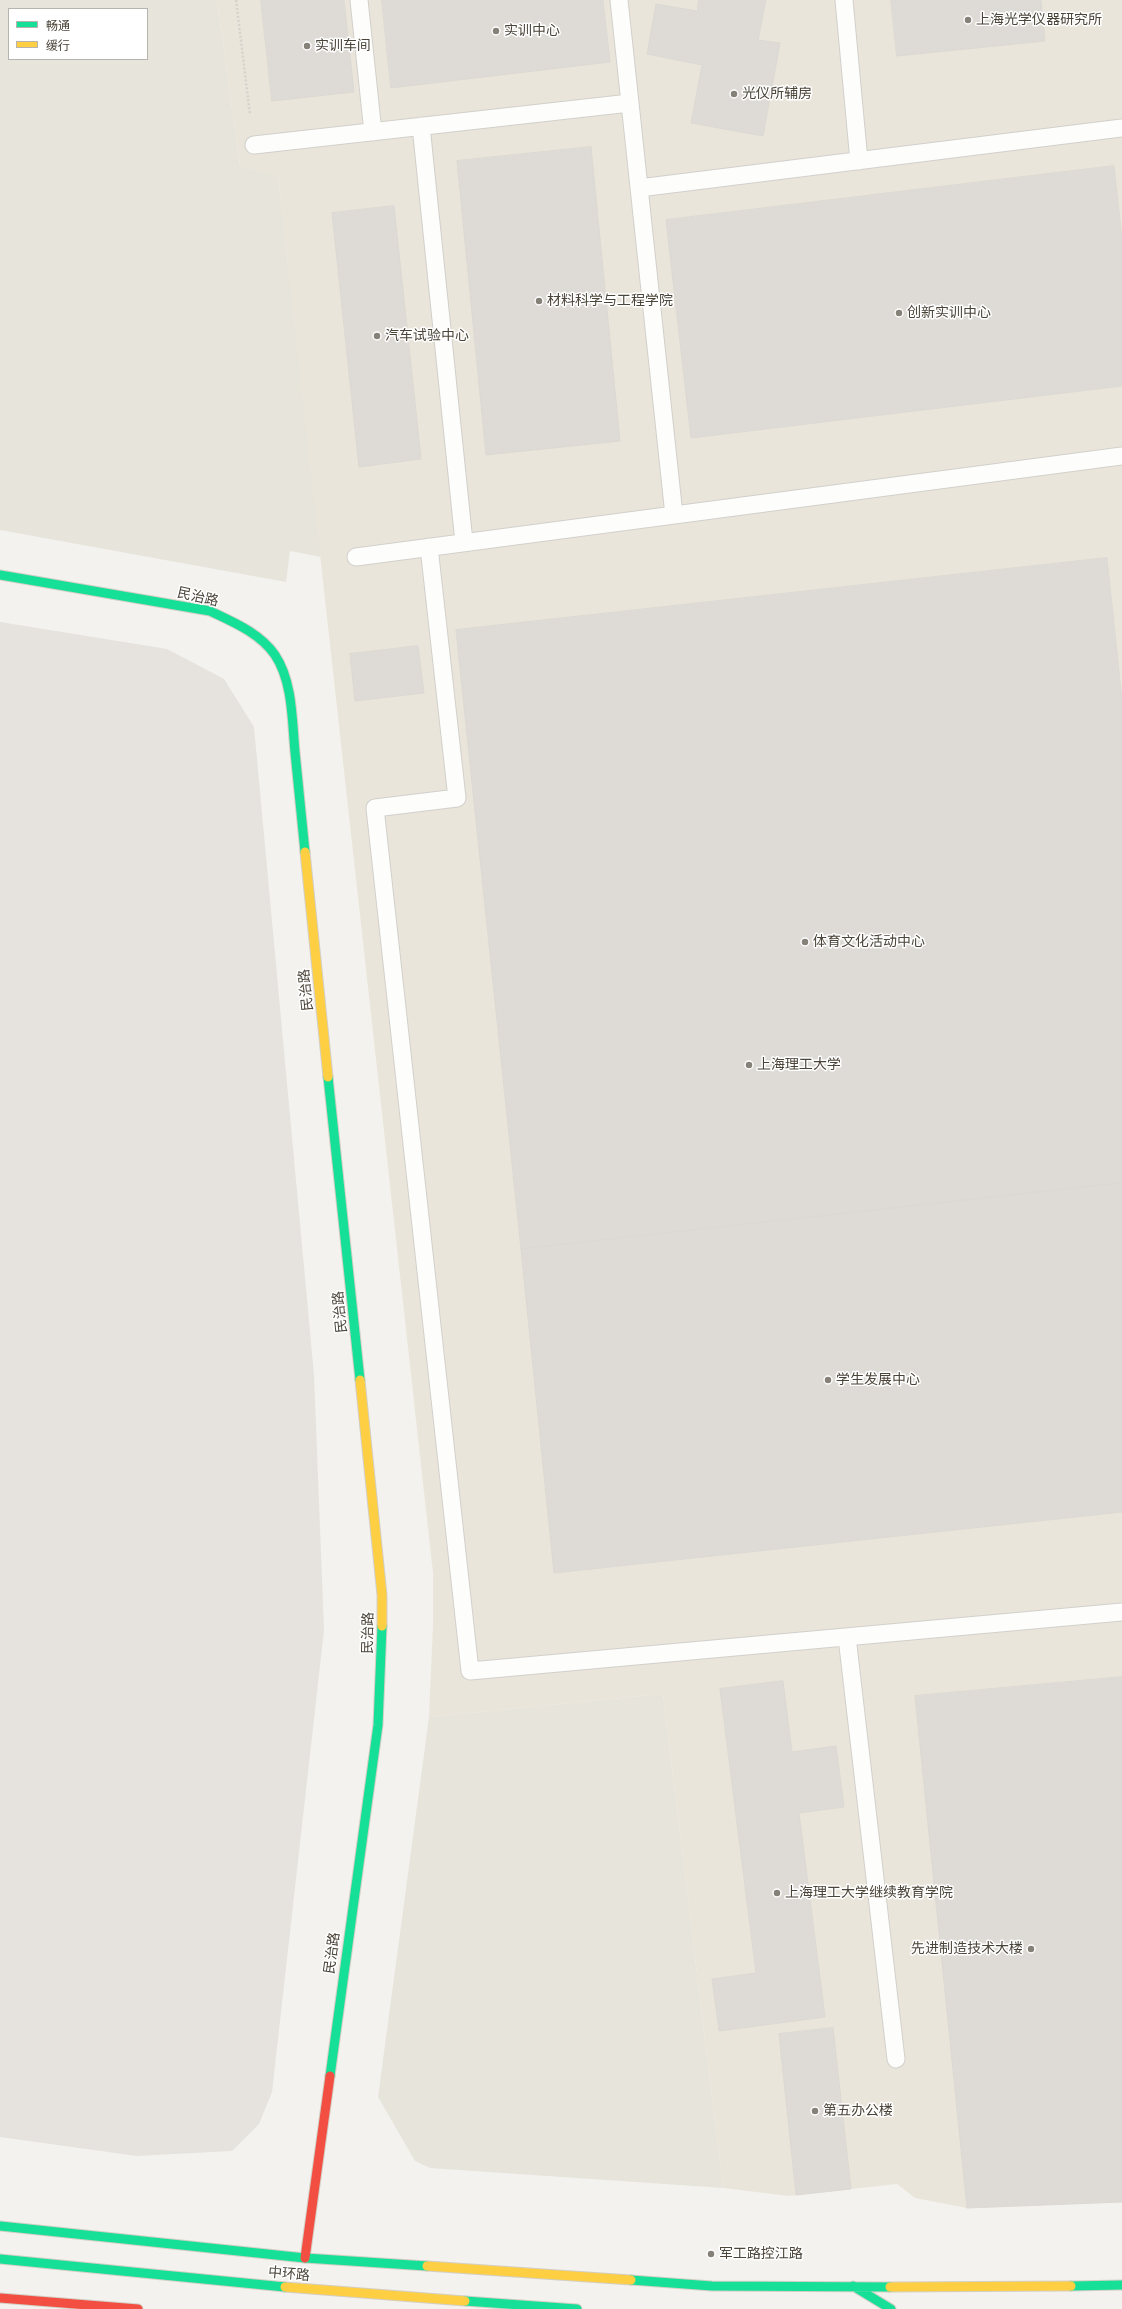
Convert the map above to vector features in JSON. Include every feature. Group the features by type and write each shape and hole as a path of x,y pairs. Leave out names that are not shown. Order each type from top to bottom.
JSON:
{"main road":[{"name":"民治路","path":"0,575 210,612 238,623 260,639 279,664 289,694 382,1595 382,1664 378,1725 305,2258"},
{"path":"0,2226 305,2258 712,2286 990,2288 1122,2285"},
{"name":"中环路","path":"0,2258 153,2276 362,2295 577,2309"},
{"path":"851,2286 891,2309"},
{"path":"0,2298 138,2309"}],"lane":[{"path":"359,0 373,132"},
{"path":"619,0 674,515"},
{"path":"844,0 859,161"},
{"path":"254,145 630,103"},
{"path":"421,126 464,542"},
{"path":"639,188 1122,128"},
{"path":"356,557 1122,456"},
{"path":"429,547 457,798 375,808 470,1671 1122,1612"},
{"path":"847,1637 896,2059"}],"path":[{"path":"236,0 254,145"}],"shaded area":[{"path":"0,0 217,0 240,166 278,175 321,557 290,551 286,582 0,530"},
{"name":"上海理工大学","path":"217,0 1122,0 1122,2202 967,2208 915,2198 897,2184 789,2196 723,2188 663,1694 429,1717 433,1625 433,1573 278,176 240,166"},
{"path":"0,622 167,649 224,679 254,727 314,1375 324,1630 272,2092 259,2124 232,2151 137,2156 0,2137"},
{"path":"663,1694 723,2188 430,2168 415,2161 378,2097 429,1717"}],"building":[{"name":"实训车间","path":"261,0 344,0 354,92 272,101"},
{"name":"实训中心","path":"382,0 603,0 610,62 391,88"},
{"name":"光仪所辅房","path":"699,0 766,0 758,40 780,43 763,136 691,123 702,65 647,54 656,4 697,11"},
{"name":"上海光学仪器研究所","path":"891,0 1041,0 1045,41 897,56"},
{"name":"材料科学与工程学院","path":"591,147 620,441 486,455 457,161"},
{"name":"创新实训中心","path":"1114,166 1122,239 1122,386 691,438 666,220"},
{"name":"汽车试验中心","path":"394,206 421,459 359,467 332,213"},
{"name":"体育文化活动中心","path":"1107,558 1122,700 1122,1183 521,1249 456,630"},
{"path":"418,646 424,693 355,701 350,654"},
{"name":"学生发展中心","path":"1122,1183 1122,1512 554,1573 521,1249"},
{"name":"先进制造技术大楼","path":"1122,1677 1122,2202 967,2208 915,1696"},
{"name":"上海理工大学继续教育学院","path":"783,1681 792,1752 836,1746 844,1807 799,1813 825,2017 719,2031 712,1979 756,1973 720,1689"},
{"name":"第五办公楼","path":"833,2028 851,2189 796,2195 779,2034"}],"traffic: fast":[{"path":"0,575 210,611 246,629 262,640 275,655 281,666 291,702 305,852"},
{"path":"328,1077 360,1380"},
{"path":"330,2076 378,1725 382,1626"},
{"path":"0,2226 305,2258 427,2266"},
{"path":"0,2259 285,2287"},
{"path":"631,2280 712,2286 890,2287"},
{"path":"1071,2286 1122,2285"},
{"path":"853,2286 891,2309"},
{"path":"465,2301 577,2309"}],"traffic: slow":[{"path":"305,852 328,1077"},
{"path":"360,1380 382,1595 382,1626"},
{"path":"427,2266 631,2280"},
{"path":"890,2287 1071,2286"},
{"path":"285,2287 465,2301"}],"traffic: jam":[{"path":"305,2258 330,2076"},
{"path":"0,2298 138,2309"}],"place":[{"name":"上海光学仪器研究所","path":"968,20"},
{"name":"实训中心","path":"496,31"},
{"name":"实训车间","path":"307,46"},
{"name":"光仪所辅房","path":"734,94"},
{"name":"材料科学与工程学院","path":"539,301"},
{"name":"创新实训中心","path":"899,313"},
{"name":"汽车试验中心","path":"377,336"},
{"name":"体育文化活动中心","path":"805,942"},
{"name":"上海理工大学","path":"749,1065"},
{"name":"学生发展中心","path":"828,1380"},
{"name":"上海理工大学继续教育学院","path":"777,1893"},
{"name":"先进制造技术大楼","path":"1031,1949"},
{"name":"第五办公楼","path":"815,2111"},
{"name":"军工路控江路","path":"711,2254"}]}
